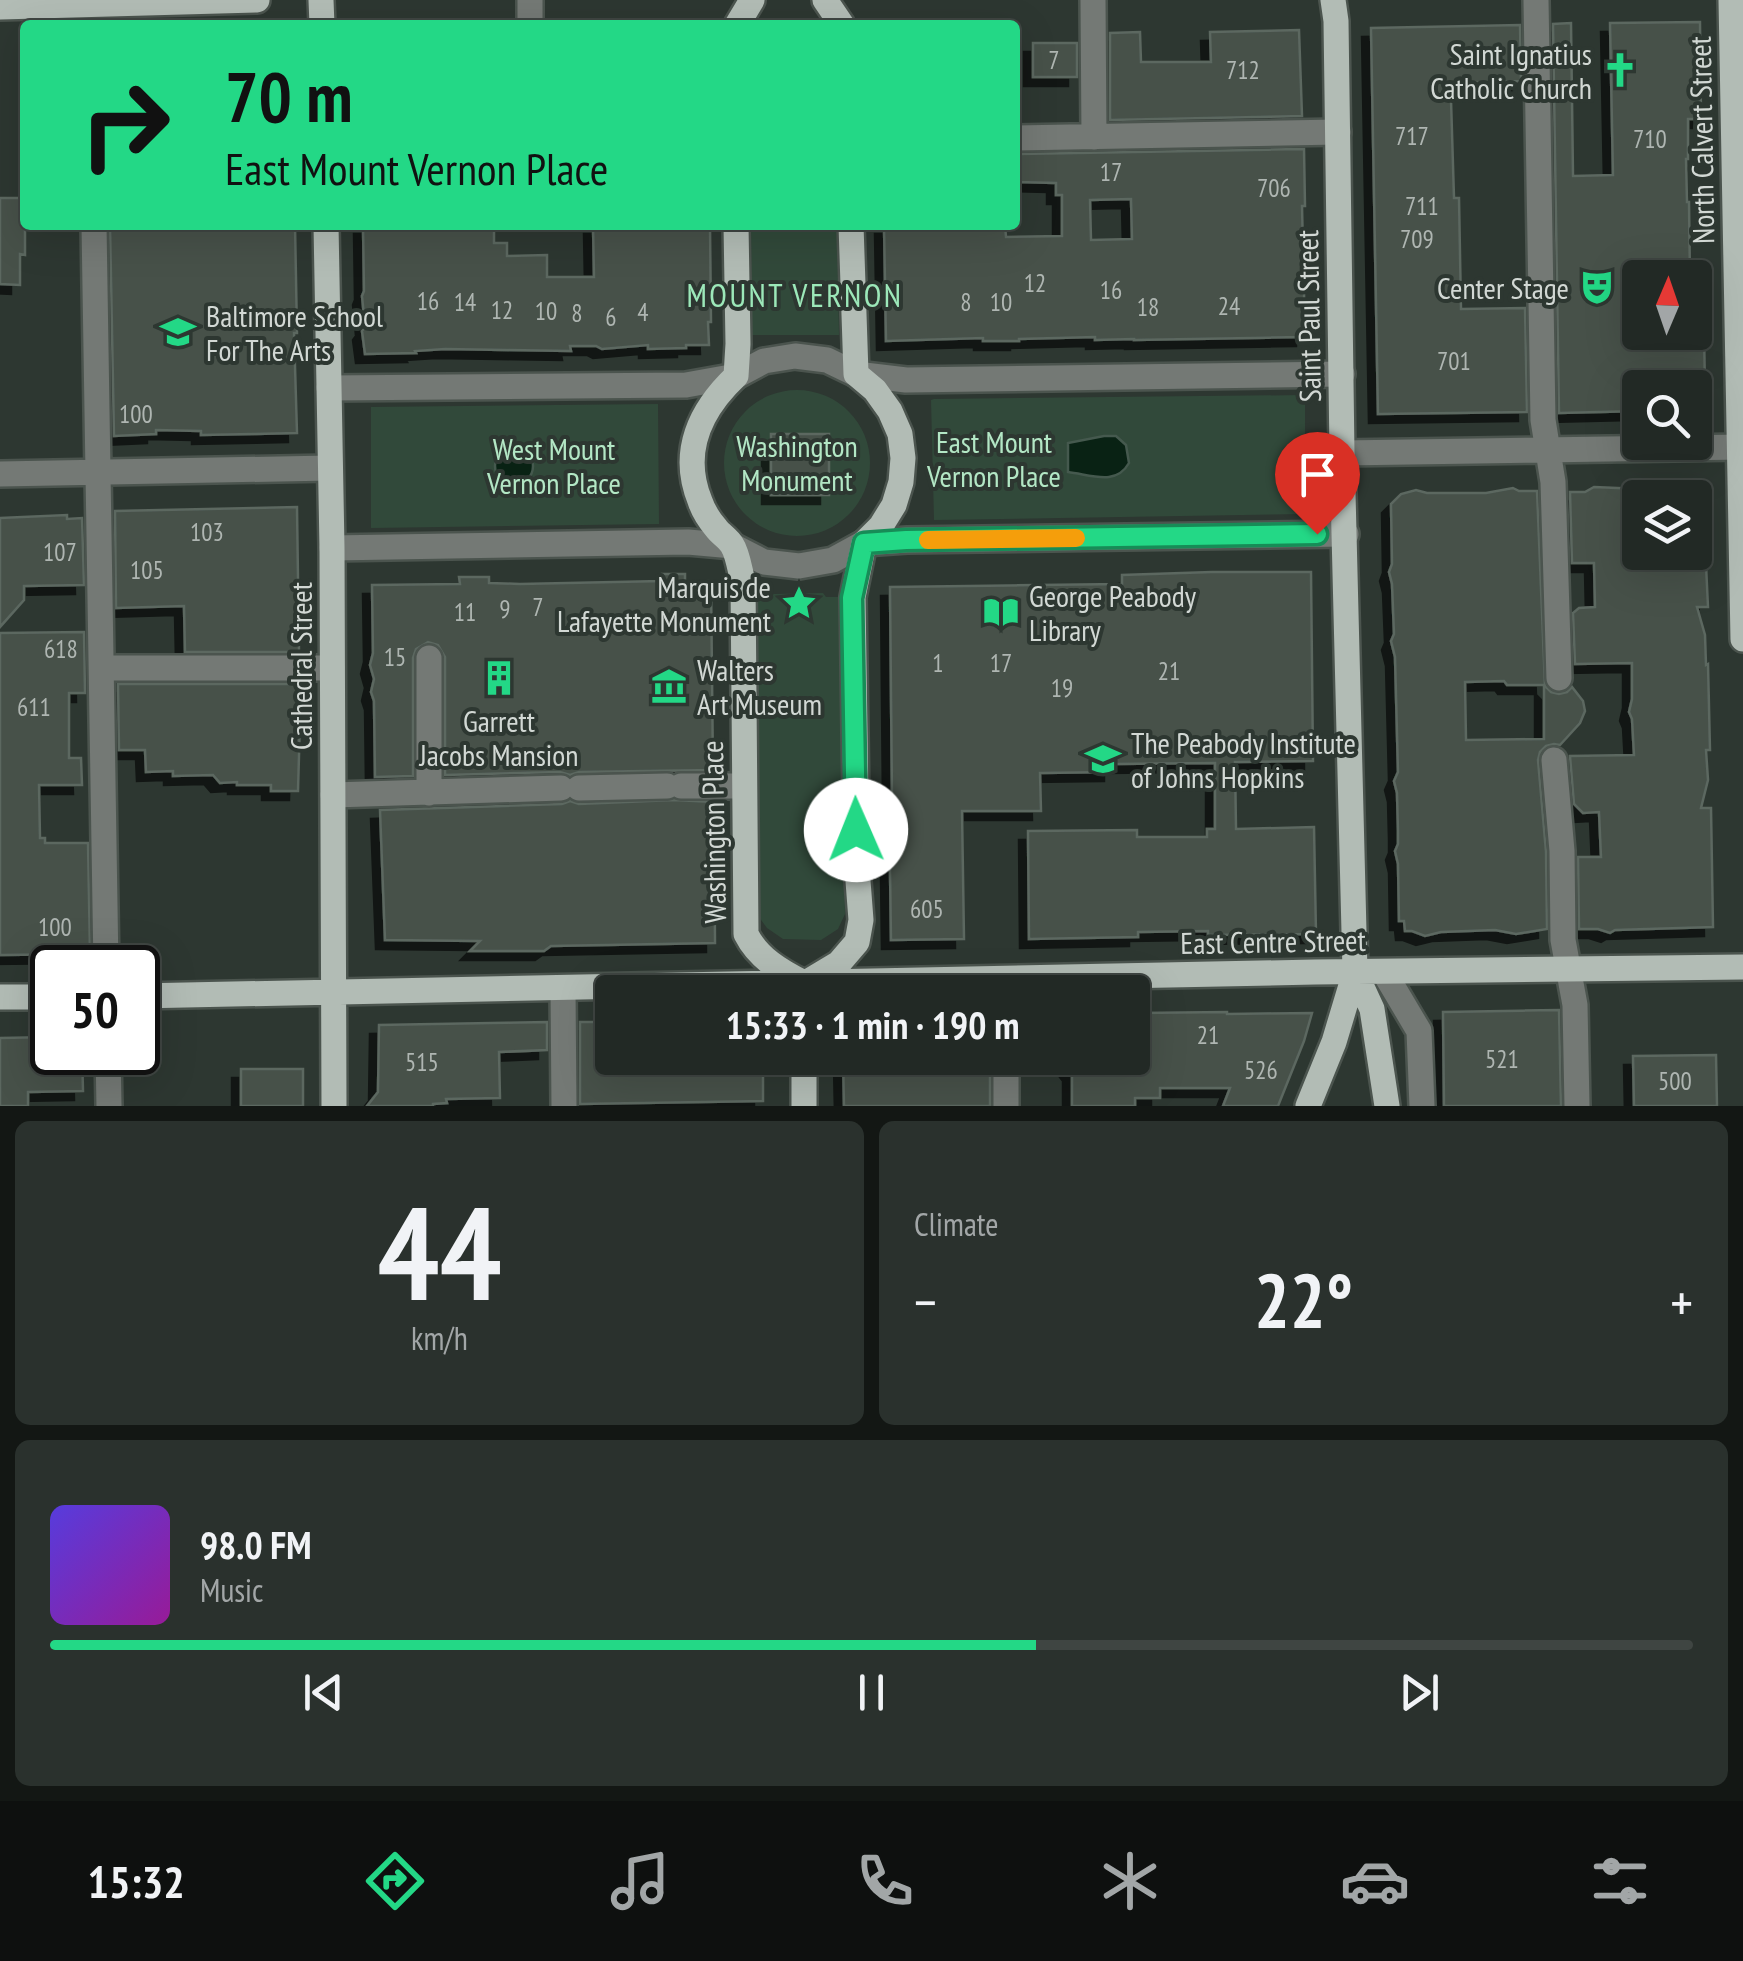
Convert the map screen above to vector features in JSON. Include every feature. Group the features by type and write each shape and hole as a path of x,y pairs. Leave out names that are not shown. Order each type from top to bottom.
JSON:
{"main road":[{"path":"0,7 90,9 258,0"},
{"name":"Saint Paul Street","path":"1333,0 1355,972 1372,1009 1387,1106"},
{"name":"North Calvert Street","path":"1731,0 1743,639"},
{"name":"Cathedral Street","path":"326,230 332,548 334,1106"},
{"path":"736,230 736,376"},
{"path":"823,975 854,947 861,920 852,598 864,543 894,505 903,458 900,434 890,411 876,390 856,374 851,230"},
{"name":"Washington Place","path":"736,376 715,396 701,420 694,446 693,474 700,501 714,526 733,546 743,582 746,934 754,949 786,975"},
{"name":"East Centre Street","path":"1150,980 1355,972 1743,968"},
{"path":"1308,1106 1334,1042 1355,972"},
{"name":"East Centre Street","path":"160,996 595,988"},
{"path":"0,997 30,996"},
{"path":"804,1075 804,1106"}],"street":[{"path":"1093,0 1094,137"},
{"path":"1536,0 1543,420 1553,482 1558,678"},
{"path":"1020,138 1338,132"},
{"path":"94,230 106,945"},
{"path":"329,388 686,385 736,376 764,361 796,356 827,360 856,374 906,380 1342,374"},
{"path":"1342,453 1741,447"},
{"path":"0,474 330,468"},
{"path":"332,548 688,542 733,546 764,562 799,566 833,560 864,543 906,540 1346,534"},
{"path":"429,658 429,792"},
{"path":"102,668 332,668"},
{"path":"1554,760 1564,940 1575,1005 1577,1106"},
{"path":"332,795 744,786"},
{"path":"1384,972 1419,1031 1422,1106"},
{"path":"564,988 564,1106"},
{"path":"108,1075 109,1106"},
{"path":"1006,1075 1006,1106"}],"green space":[{"path":"751,230 837,230 839,335 752,335"},
{"name":"Washington Monument","path":"797,390 825,395 849,411 865,435 870,463 865,491 849,515 825,531 797,536 769,531 745,515 729,491 724,463 729,435 745,411 769,395"},
{"name":"East Mount Vernon Place","path":"1305,395 1305,514 934,520 931,400"},
{"name":"West Mount Vernon Place","path":"658,404 659,524 371,528 371,407"},
{"path":"823,593 826,597 842,597 845,914 838,929 821,940 783,939 759,917 755,598"}],"shaded area":[{"path":"1116,436 1126,445 1129,463 1124,470 1110,477 1068,472 1068,443"},
{"path":"514,447 527,453 533,466 527,479 514,485 501,479 495,466 501,453"}],"building":[{"path":"1700,22 1701,119 1688,119 1686,159 1690,260 1622,260 1622,350 1704,350 1705,370 1622,370 1622,411 1559,413 1553,24 1571,23 1573,176 1613,175 1610,23"},
{"path":"1520,25 1521,81 1466,83 1451,100 1454,198 1459,198 1461,309 1525,308 1527,412 1378,414 1371,28"},
{"path":"1299,30 1302,116 1110,120 1110,33 1140,32 1141,62 1211,62 1210,32"},
{"path":"1033,43 1077,43 1077,77 1033,77"},
{"path":"1304,149 1305,337 886,341 884,230 1005,230 1006,237 1062,236 1062,195 1056,195 1056,183 1020,182 1020,154","holes":["1131,199 1132,239 1091,240 1090,200"]},
{"path":"0,198 20,198 25,255 20,254 20,285 0,284"},
{"path":"110,230 295,230 297,433 201,435 201,431 156,430 156,434 114,436"},
{"path":"363,230 494,230 494,243 507,243 507,256 547,255 547,277 594,277 593,230 710,230 709,345 365,354"},
{"name":"Washington Monument","path":"771,434 829,434 829,495 771,495"},
{"path":"1594,487 1622,488 1622,570 1706,570 1708,607 1697,607 1708,664 1710,750 1706,750 1708,780 1701,808 1711,808 1713,927 1610,933 1579,929 1578,857 1601,857 1599,812 1583,813 1574,804 1570,756 1634,755 1629,712 1632,663 1575,664 1573,613 1579,608 1595,607 1594,563 1572,563 1570,492 1585,492"},
{"path":"1513,488 1537,491 1545,686 1559,694 1572,687 1583,701 1585,711 1580,723 1560,745 1546,746 1538,760 1546,852 1547,929 1516,934 1495,930 1425,936 1405,931 1404,921 1399,921 1395,657 1389,572 1391,504 1401,494 1416,490 1486,493","holes":["1504,681 1507,685 1544,685 1544,739 1466,740 1465,682"]},
{"path":"297,507 299,652 185,652 184,606 116,608 115,511"},
{"path":"67,515 67,519 82,518 84,585 24,586 24,600 0,627 0,518"},
{"name":"The Peabody Institute of Johns Hopkins","path":"1311,572 1313,761 1235,762 1236,829 1314,827 1316,934 1138,932 1138,937 1029,939 1028,831 1137,830 1137,837 1207,837 1207,829 1215,829 1215,763 1113,764 1113,772 1040,773 1041,811 962,811 964,939 891,940 890,587 1122,584 1122,575"},
{"path":"662,574 685,574 685,582 711,581 713,770 445,775 445,657 438,645 428,642 416,649 413,658 413,776 375,777 371,692 374,679 370,665 372,585 460,584 459,577 489,577 489,583 520,584 662,581"},
{"path":"84,632 85,693 69,693 69,758 81,758 82,785 39,785 40,838 45,838 45,843 88,843 90,945 30,945 30,955 0,955 0,633"},
{"path":"118,684 301,684 298,791 271,791 271,785 220,783 213,775 146,772 145,750 119,750"},
{"name":"Walters Art Museum","path":"714,802 715,943 470,951 480,941 385,940 380,810"},
{"path":"1559,1010 1561,1106 1444,1106 1443,1012"},
{"path":"1150,1013 1312,1013 1278,1106 1223,1106 1230,1088 1160,1088 1160,1098 1135,1098 1135,1106 1072,1106 1072,1075 1150,1075"},
{"path":"547,1022 547,1050 499,1052 500,1098 446,1099 447,1103 433,1106 367,1106 378,1092 379,1025"},
{"path":"580,1022 595,1022 595,1075 763,1075 763,1101 580,1104"},
{"path":"30,1037 30,1075 83,1075 83,1091 28,1092 28,1106 0,1106 0,1038"},
{"path":"1716,1055 1717,1106 1634,1106 1633,1056"},
{"path":"241,1069 303,1069 303,1106 241,1106"},
{"path":"843,1075 990,1075 990,1106 844,1106"}],"slow traffic":[{"path":"928,540 1076,538"}],"place":[{"name":"Saint Ignatius Catholic Church","path":"1620,70"},
{"name":"Center Stage","path":"1597,287"},
{"name":"Baltimore School For The Arts","path":"178,332"},
{"name":"Marquis de Lafayette Monument","path":"799,603"},
{"name":"George Peabody Library","path":"1001,612"},
{"name":"Garrett Jacobs Mansion","path":"499,678"},
{"name":"Walters Art Museum","path":"669,686"},
{"name":"The Peabody Institute of Johns Hopkins","path":"1103,759"}],"district":[{"name":"MOUNT VERNON","path":"795,295"}],"route":[{"path":"856,830 852,598 864,543 1317,534"}]}
